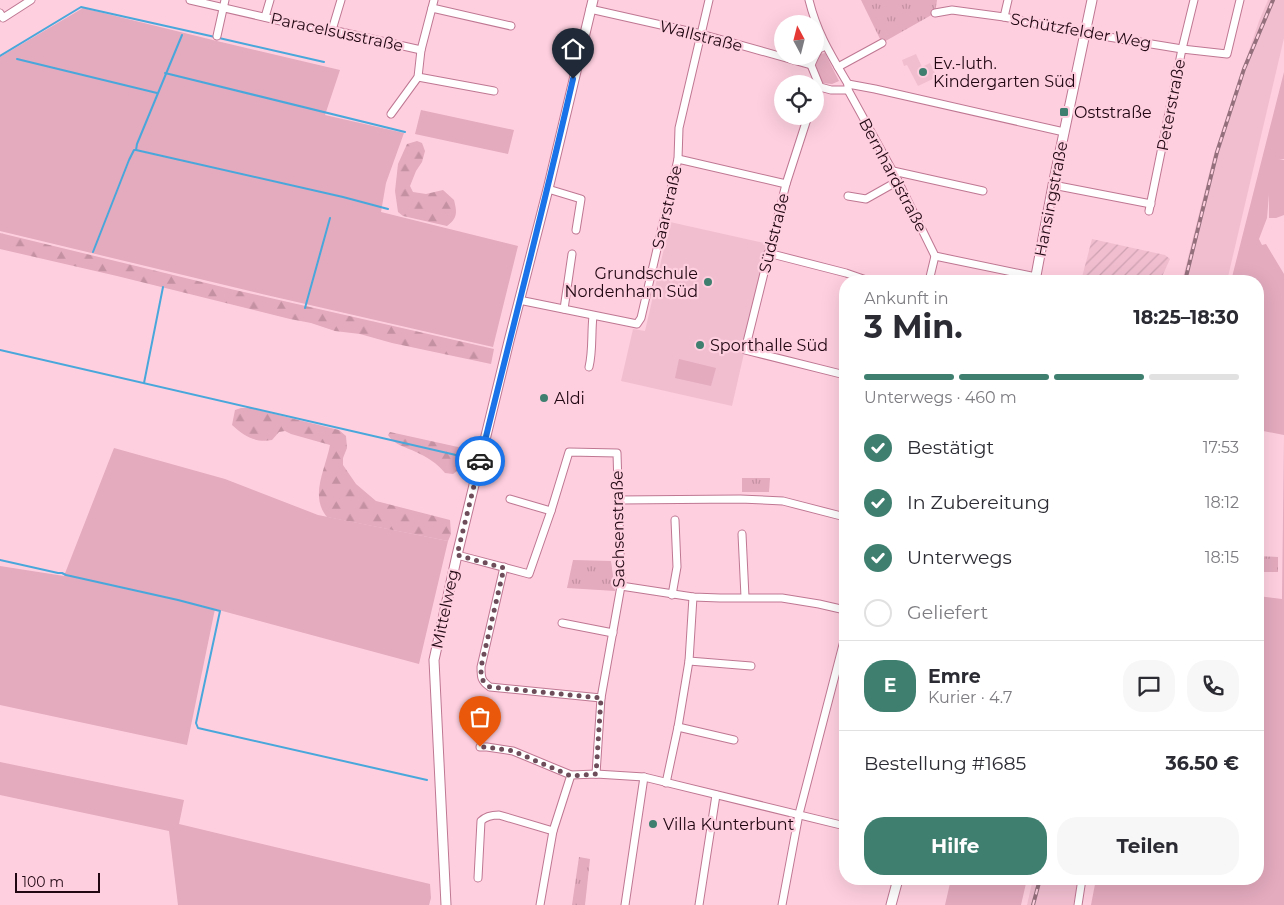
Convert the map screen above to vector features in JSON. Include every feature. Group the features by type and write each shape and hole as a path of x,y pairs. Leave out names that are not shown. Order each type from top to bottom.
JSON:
{"street":[{"path":"2,15 31,0"},
{"name":"Paracelsusstraße","path":"190,0 324,31 332,30 421,50"},
{"path":"216,36 225,0"},
{"path":"265,17 270,0"},
{"path":"332,30 341,0"},
{"name":"Saarstraße","path":"519,300 637,324 641,318 678,159 678,128 709,0"},
{"name":"Bernhardstraße","path":"809,0 813,17 825,46 893,171 935,256"},
{"path":"1004,17 1008,0"},
{"name":"Hansingstraße","path":"1037,275 1053,185 1092,0"},
{"name":"Peterstraße","path":"1053,185 1150,208 1182,49 1194,0"},
{"name":"Schützfelder Weg","path":"935,13 952,10 1004,17 1084,33 1182,49 1227,54 1240,0"},
{"path":"392,114 418,77 421,50 433,4 511,26"},
{"name":"Wallstraße","path":"592,5 774,55"},
{"name":"Mittelweg","path":"446,905 434,660 457,555 592,5"},
{"path":"838,67 882,43"},
{"path":"811,65 815,75"},
{"path":"418,77 494,92"},
{"path":"824,88 831,90 848,87 884,91 1064,132"},
{"name":"Südstraße","path":"805,125 786,184 745,350 839,374"},
{"path":"678,159 786,184"},
{"path":"893,171 983,191"},
{"path":"848,196 866,199 898,181"},
{"path":"548,189 581,199 576,230"},
{"path":"768,253 852,275"},
{"path":"564,309 572,254"},
{"path":"930,275 935,256 1018,275"},
{"path":"589,368 592,355 591,335 593,316"},
{"name":"Sachsenstraße","path":"457,555 529,574 569,452 617,453 621,586 601,698 596,774"},
{"path":"510,499 551,511"},
{"path":"619,500 740,499 783,501 839,515"},
{"path":"672,595 677,567 675,520"},
{"path":"742,534 745,598"},
{"path":"504,568 481,667 481,676 484,683 490,687 601,698"},
{"path":"621,586 693,597 782,598 839,609"},
{"path":"666,783 678,728 689,661 693,597"},
{"path":"562,623 613,633"},
{"path":"782,905 798,814 839,660"},
{"path":"689,661 751,666"},
{"path":"678,728 734,740"},
{"path":"480,747 513,751 571,776 596,774 644,777 839,824"},
{"path":"540,905 553,831 571,776"},
{"path":"625,905 644,777"},
{"path":"699,905 716,795"},
{"path":"478,878 481,821 484,818 499,815 553,831"},
{"path":"892,905 897,885"},
{"path":"1078,905 1081,885"}],"shaded area":[{"path":"1268,0 1284,0 1284,38 1228,275 1184,275 1214,154 1259,21"},
{"name":"Ev.-luth. Kindergarten Süd","path":"916,54 922,67 930,63 937,77 918,86 907,65 904,66 902,60"},
{"name":"Grundschule Nordenham Süd","path":"670,222 769,244 732,406 621,381 633,329 645,331"},
{"path":"1092,239 1165,255 1170,259 1163,275 1083,275"},
{"path":"1032,885 1078,885 1073,905 1027,905"}],"green space":[{"path":"861,0 937,0 935,13 882,43"},
{"path":"83,8 340,70 325,115 404,133 386,183 381,212 518,246 493,347 0,231 0,57"},
{"path":"824,53 839,81 832,84 824,83 824,75 819,75 816,65 824,65"},
{"path":"1284,72 1284,159 1279,160 1284,160 1284,215 1269,218 1269,194 1267,218 1259,239 1262,245 1266,244 1284,274 1284,435 1264,431 1264,275 1233,275"},
{"path":"421,110 514,130 508,154 415,134"},
{"path":"417,141 422,143 425,151 422,162 410,186 413,192 426,194 443,190 454,200 456,214 447,226 403,216 398,212 395,191 398,164 407,144"},
{"path":"0,233 235,290 494,349 491,364 392,343 360,334 335,331 311,323 0,249"},
{"path":"679,359 716,368 711,386 675,378"},
{"path":"250,408 339,430 346,436 347,448 343,458 343,465 356,484 376,501 450,520 451,534 448,541 327,517 319,500 319,491 330,445 285,431 279,432 272,440 266,441 250,438 232,425 235,410"},
{"path":"390,432 467,449 460,469 453,474 445,473 428,458 393,441 388,435"},
{"path":"1284,437 1284,905 1091,905 1095,885 1264,885 1264,597 1282,599"},
{"path":"114,448 225,479 318,515 448,541 419,664 215,609 187,745 0,705 0,566 64,576"},
{"path":"742,478 770,478 769,492 742,492"},
{"path":"1264,556 1278,557 1278,572 1264,572"},
{"path":"573,560 611,561 615,591 567,588"},
{"path":"0,762 184,800 179,824 430,884 431,898 429,905 178,905 169,831 0,795"},
{"path":"579,857 590,859 585,905 572,905"},
{"path":"950,885 1026,885 1021,905 945,905"}],"waterway":[{"path":"0,56 81,7 215,37"},
{"path":"93,252 129,160 134,150 136,150 182,35"},
{"path":"219,38 324,62"},
{"path":"17,59 157,93"},
{"path":"165,73 405,132"},
{"path":"136,150 388,209"},
{"path":"305,308 330,218"},
{"path":"144,383 163,287"},
{"path":"0,350 469,458"},
{"path":"0,560 220,611 196,723 198,728 427,780"}],"railway":[{"path":"1186,275 1217,152 1244,69 1273,0"},
{"path":"1033,905 1038,885"}],"way so far":[{"path":"480,461 457,555 504,568 481,667 481,676 484,683 490,687 601,698 596,774 571,776 513,751 480,747"}],"place":[{"name":"Ev.-luth. Kindergarten Süd","path":"923,72"},
{"name":"Oststraße","path":"1064,112"},
{"name":"Grundschule Nordenham Süd","path":"708,282"},
{"name":"Sporthalle Süd","path":"700,345"},
{"name":"Aldi","path":"544,398"},
{"name":"Villa Kunterbunt","path":"653,824"}],"route":[{"path":"480,461 548,189 573,79"}]}
